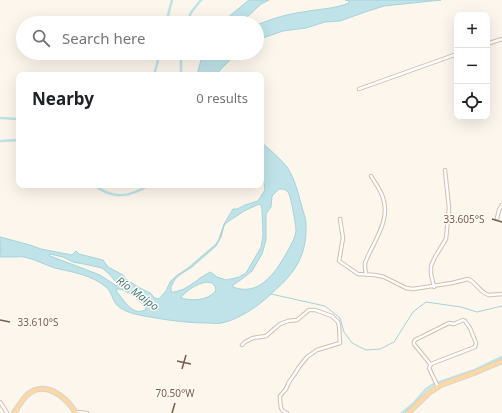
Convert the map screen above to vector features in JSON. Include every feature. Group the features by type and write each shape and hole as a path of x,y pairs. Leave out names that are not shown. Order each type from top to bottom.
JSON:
{"main road":[{"path":"408,413 437,385 474,373 502,361"},
{"path":"14,413 28,394 35,390 44,389 56,392 76,412"}],"street":[{"path":"490,43 502,39"},
{"path":"359,89 454,55"},
{"path":"434,287 431,274 432,266 435,257 446,239 449,208 445,170"},
{"path":"366,274 365,263 380,234 385,211 383,196 371,176"},
{"path":"497,218 498,210 502,205"},
{"path":"340,219 343,238 339,261 358,274 384,277 411,289 434,287 468,279 485,294 502,294"},
{"path":"242,345 252,338 266,336 277,326 288,321 297,320 309,310 332,316 338,322 340,343 320,349 306,357 280,396 281,408 287,413"},
{"path":"431,365 475,347 476,343 465,320 454,324 449,323 414,342 431,365 429,368 437,385"},
{"path":"0,402 7,413"},
{"path":"76,412 87,413"}],"water":[{"path":"249,0 269,0 261,4 248,16 230,16"},
{"path":"345,0 441,0 384,6 340,21 325,22 306,28 283,31 264,38 264,22 285,15 332,8 349,3 349,1"},
{"path":"201,60 230,60 219,72 198,72"},
{"name":"Río Maipo","path":"264,145 287,167 298,191 306,220 306,235 302,254 294,270 268,297 243,315 222,323 188,322 162,319 128,312 120,308 109,290 95,280 55,268 32,259 23,257 0,257 0,251 2,250 0,249 0,237 41,249 72,255 76,251 79,254 103,260 108,267 123,275 126,279 150,293 155,298 159,299 166,291 170,282 176,276 188,268 216,244 224,224 233,209 237,209 258,201 265,190","holes":["279,189 288,192 292,205 296,228 293,240 277,269 265,281 251,289 233,287 233,285 252,271 262,254 266,240 266,214 271,207 272,196","259,204 261,205 262,209 263,236 261,247 246,273 239,277 226,280 217,277 210,272 184,289 171,292 171,287 175,279 192,267 216,246 226,223 244,211","50,254 63,257 73,262 102,268 118,285 115,285 100,275 50,256","207,282 212,283 215,286 216,290 213,294 200,299 190,300 181,298 190,289","116,289 126,291 139,301 146,308 145,310 136,311 129,307"]}],"waterway":[{"path":"168,16 172,0"},
{"path":"190,16 201,0"},
{"path":"155,72 158,60"},
{"path":"181,60 181,72"},
{"path":"0,118 16,119"},
{"path":"0,141 16,140"},
{"path":"98,188 115,195 128,194 144,188"},
{"path":"271,294 325,306 340,318 344,332 352,343 366,350 380,349 394,342 413,312 426,302 461,307 477,312 502,306"},
{"path":"402,413 413,404 426,389 434,384 475,370 502,357"}]}
